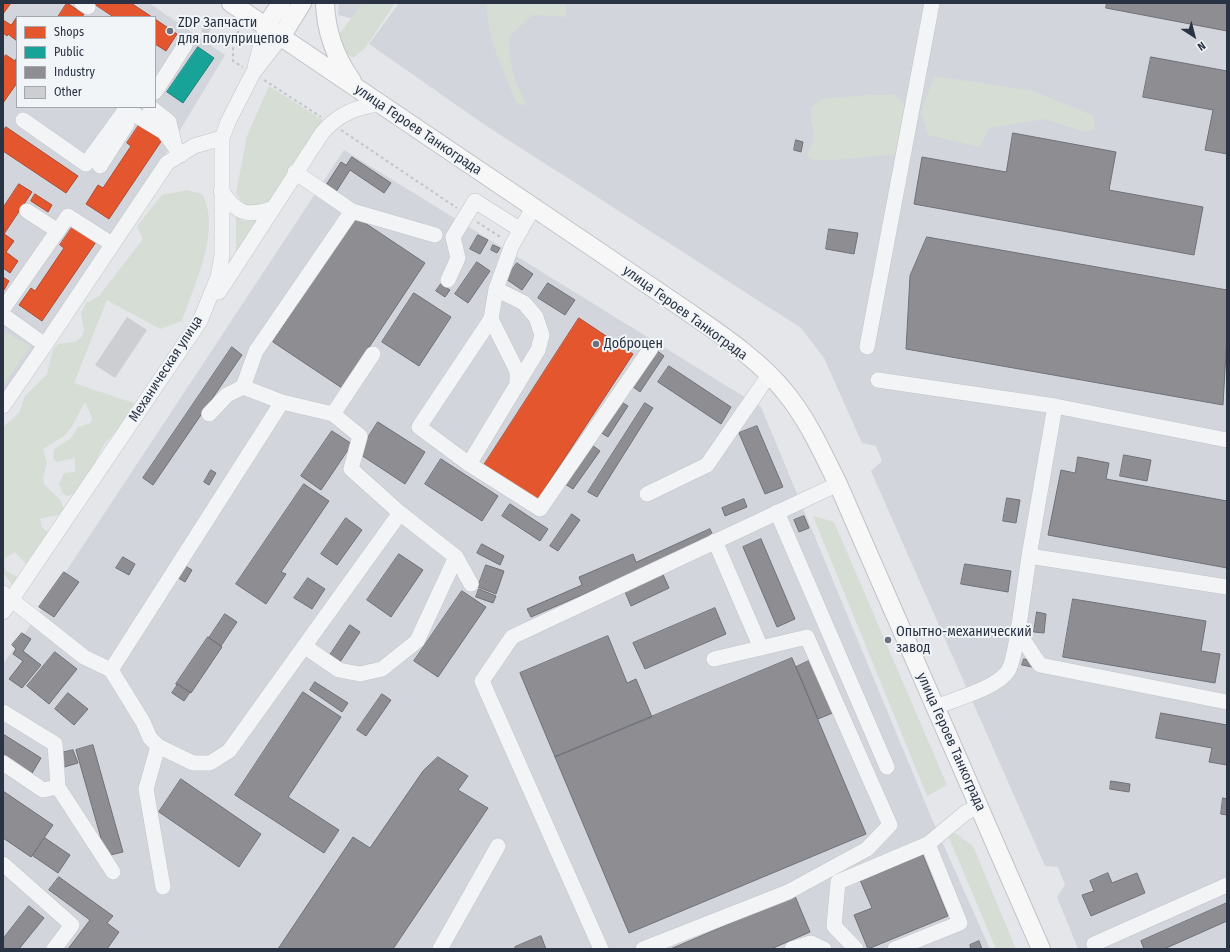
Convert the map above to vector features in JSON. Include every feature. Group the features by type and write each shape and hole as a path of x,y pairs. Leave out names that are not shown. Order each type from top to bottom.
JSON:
{"main road":[{"name":"улица Героев Танкограда","path":"231,3 533,208 684,308 727,339 769,375 785,391 810,426 838,484 1041,949"},
{"name":"Механическая улица","path":"266,26 281,3"},
{"name":"Механическая улица","path":"281,37 302,3"},
{"path":"325,3 328,33 333,49 341,66 358,90"}],"street":[{"path":"867,347 932,3"},
{"name":"Механическая улица","path":"253,73 266,26"},
{"name":"Механическая улица","path":"3,612 8,596 200,321 218,277 222,256 222,138 228,122 253,73 281,37"},
{"path":"156,90 185,45"},
{"path":"200,321 296,172 330,123 344,114 361,107 380,104"},
{"path":"151,108 169,122 178,150"},
{"path":"23,120 86,164 126,109 164,132 178,150"},
{"path":"100,166 134,113"},
{"path":"3,406 167,163 178,150 222,138"},
{"path":"296,172 352,211 435,235"},
{"path":"221,191 235,209 246,213 259,213 273,208"},
{"path":"448,280 458,258 453,237 475,201 521,230"},
{"path":"533,208 512,245 496,289 491,318 419,427 469,464 540,509 651,348"},
{"path":"27,210 58,230"},
{"path":"243,388 256,351 352,211"},
{"path":"3,309 68,216 112,244"},
{"path":"469,464 517,382 538,350 542,335 536,317 524,303 496,289"},
{"path":"3,315 45,345"},
{"path":"491,318 517,370 517,382"},
{"path":"332,414 373,354"},
{"path":"647,494 707,465 769,375"},
{"path":"878,380 1055,406 1227,440"},
{"path":"209,414 227,395 243,388 282,402 332,414 360,436 351,469 400,513 456,557 471,584"},
{"path":"111,670 282,402"},
{"path":"936,707 993,683 1004,676 1009,670 1018,632 1029,556 1055,406"},
{"path":"601,949 482,681 512,637 838,484"},
{"path":"776,512 827,626 886,767"},
{"path":"8,596 84,657 111,670 144,722 150,738 158,746 192,764 210,763 229,751 400,513"},
{"path":"715,541 761,648"},
{"path":"1029,556 1227,587"},
{"path":"304,646 339,670 360,674 382,669 418,641 456,557"},
{"path":"714,660 806,637 827,626"},
{"path":"1018,632 1040,665 1227,702"},
{"path":"642,949 788,892 867,849 890,825 806,637"},
{"path":"3,712 55,744 58,787 113,872"},
{"path":"158,746 146,789 163,887"},
{"path":"3,763 43,790 58,787"},
{"path":"856,949 834,926 838,882 928,844 965,813 979,806"},
{"path":"895,949 960,923 928,844"},
{"path":"440,949 498,846"},
{"path":"3,864 72,925 54,949"},
{"path":"1096,949 1094,944 1227,885"},
{"path":"792,949 810,944 824,949"}],"path":[{"path":"250,15 234,40 233,62 253,73 330,123 512,245"}],"shaded area":[{"path":"3,3 149,3 225,55 112,244 3,398"},
{"path":"339,3 370,3 358,20 338,15"},
{"path":"362,3 395,3 365,48 353,58 344,51 339,35"},
{"path":"399,3 1227,3 1227,949 1078,949 1057,897 1065,885 1058,867 1045,866 871,471 882,461 876,446 862,443 824,358 801,328 485,125 369,44"},
{"path":"487,3 566,3 566,17 533,15 509,36 510,56 513,72 519,89 528,106 516,102 501,66 489,28"},
{"path":"934,76 1033,91 1094,116 1095,130 1085,132 1045,119 989,128 980,147 928,135 921,112"},
{"path":"269,86 324,121 273,199 261,206 245,205 236,193 247,136"},
{"path":"869,95 894,95 904,103 898,154 833,160 814,160 807,155 812,144 814,133 811,122 811,107 822,99"},
{"path":"344,150 761,407 932,819 990,949 3,949 3,664 36,617"},
{"path":"187,190 202,194 207,208 209,224 208,241 204,258 182,321 160,329 107,300 74,383 134,403 122,425 102,448 89,476 80,489 74,493 67,496 62,493 59,483 64,473 75,472 75,458 57,462 54,460 54,451 58,446 71,438 78,427 91,423 92,417 85,402 71,428 64,436 43,449 47,463 43,477 44,484 60,500 66,513 40,519 42,528 53,536 55,542 35,550 34,564 27,565 15,552 5,558 4,565 6,571 19,578 13,585 3,573 3,427 19,413 25,396 47,374 53,349 58,344 75,342 82,337 84,331 81,313 86,303 99,296 143,239 137,226 162,195"},
{"path":"236,215 243,221 257,221 236,253"},
{"path":"3,331 31,346 3,386"},
{"path":"813,516 834,522 947,785 927,796"},
{"path":"947,833 955,833 973,846 1016,949 996,949"}],"building: Shops":[{"path":"3,3 11,3 3,14"},
{"path":"67,3 84,14 83,16 59,16"},
{"path":"93,3 131,3 150,16 112,16"},
{"path":"16,18 16,40 8,34 7,36 3,33 3,20 11,25"},
{"path":"156,20 177,34 166,51 156,45"},
{"path":"6,55 15,61 16,59 16,84 3,103 3,58"},
{"path":"139,125 162,140 109,219 86,204 98,185 103,188 131,146 127,143"},
{"path":"6,127 78,176 66,193 3,151 3,132"},
{"path":"19,184 32,192 4,234 3,208"},
{"path":"35,194 52,205 48,212 31,201"},
{"path":"73,226 96,242 42,321 19,305 31,288 35,291 64,248 60,245"},
{"path":"3,233 14,241 6,252 18,261 10,273 3,268"},
{"path":"3,277 9,281 4,290 3,290"},
{"path":"579,318 633,354 537,500 484,465"}],"building: Public":[{"path":"198,47 214,58 183,103 167,92"}],"building: Industry":[{"path":"1107,3 1227,3 1227,31 1106,8"},
{"path":"1151,57 1227,71 1227,154 1205,150 1213,110 1143,97"},
{"path":"1013,133 1116,152 1109,190 1203,207 1194,255 914,204 922,157 1006,172"},
{"path":"796,140 803,142 801,152 794,150"},
{"path":"352,157 391,183 384,193 350,170 336,192 326,185 341,162 346,165"},
{"path":"356,217 425,263 342,388 273,342"},
{"path":"829,229 858,233 854,254 826,249"},
{"path":"478,235 488,240 480,254 470,249"},
{"path":"927,237 1227,290 1227,336 1223,405 906,349 910,276"},
{"path":"493,245 500,248 497,253 491,250"},
{"path":"477,262 490,271 468,303 455,294"},
{"path":"517,263 533,274 522,290 506,279"},
{"path":"548,283 575,300 565,315 538,298"},
{"path":"441,284 450,290 445,297 436,291"},
{"path":"414,293 451,317 419,366 382,342"},
{"path":"232,347 242,355 153,485 143,478"},
{"path":"656,350 664,356 640,392 632,386"},
{"path":"669,366 731,407 721,424 658,382"},
{"path":"620,401 628,406 608,437 600,432"},
{"path":"645,403 653,408 597,497 588,492"},
{"path":"378,422 425,452 405,484 358,453"},
{"path":"757,426 783,487 765,494 739,433"},
{"path":"332,431 352,444 321,490 301,476"},
{"path":"592,445 600,451 573,489 565,484"},
{"path":"1124,455 1151,460 1147,481 1120,476"},
{"path":"1078,457 1109,463 1106,479 1227,501 1227,568 1048,535 1061,470 1075,473"},
{"path":"441,459 498,496 482,521 425,484"},
{"path":"211,470 216,473 209,485 204,482"},
{"path":"304,484 329,501 281,572 286,574 266,604 236,584"},
{"path":"1007,498 1020,500 1016,523 1003,521"},
{"path":"744,499 747,507 725,516 722,508"},
{"path":"510,504 548,529 540,541 502,516"},
{"path":"572,514 580,520 558,551 550,546"},
{"path":"804,516 809,528 799,532 794,520"},
{"path":"346,518 362,530 337,565 321,554"},
{"path":"710,529 714,538 531,617 527,609 582,585 579,577 633,554 636,562"},
{"path":"761,539 795,619 777,627 743,547"},
{"path":"482,544 504,556 500,565 477,553"},
{"path":"399,554 423,570 391,617 367,600"},
{"path":"123,557 135,564 129,575 116,568"},
{"path":"182,564 192,570 185,582 175,576"},
{"path":"965,564 1011,571 1008,592 961,584"},
{"path":"486,565 504,571 496,594 478,587"},
{"path":"661,570 669,588 631,606 623,587"},
{"path":"64,572 79,582 54,617 39,607"},
{"path":"308,578 325,589 312,609 294,598"},
{"path":"479,589 496,596 493,603 476,597"},
{"path":"462,591 486,607 438,677 414,661"},
{"path":"1073,599 1206,621 1201,651 1220,654 1215,683 1063,657"},
{"path":"715,608 726,634 645,669 633,643"},
{"path":"1037,612 1046,614 1044,633 1034,632"},
{"path":"225,614 237,622 221,646 209,638"},
{"path":"350,625 360,632 340,662 330,655"},
{"path":"22,633 31,639 23,651 41,665 22,688 9,679 23,661 13,654 16,649 12,645"},
{"path":"608,636 627,683 636,679 652,717 555,757 520,673"},
{"path":"208,637 222,647 191,693 176,684"},
{"path":"55,652 77,669 49,704 27,686"},
{"path":"792,658 866,834 629,933 555,757"},
{"path":"813,659 835,712 818,719 796,667"},
{"path":"1024,659 1033,661 1032,667 1022,665"},
{"path":"315,682 348,703 342,712 310,690"},
{"path":"178,684 190,692 184,701 172,693"},
{"path":"303,692 341,717 288,797 339,830 324,853 235,795"},
{"path":"68,693 88,709 74,725 55,709"},
{"path":"382,694 391,700 366,736 357,730"},
{"path":"1161,713 1227,725 1227,765 1209,762 1212,748 1156,738"},
{"path":"3,734 41,758 31,775 3,757"},
{"path":"93,745 123,852 106,856 76,750"},
{"path":"73,750 78,763 61,768 57,754"},
{"path":"438,757 468,776 458,790 488,808 393,949 278,949 353,837 370,848 423,771"},
{"path":"181,779 261,834 239,867 159,812"},
{"path":"1111,781 1130,784 1129,792 1110,789"},
{"path":"3,791 53,825 31,857 3,838"},
{"path":"1223,798 1227,799 1227,815 1221,814"},
{"path":"45,838 70,855 58,873 33,856"},
{"path":"922,853 948,916 868,949 854,915 872,908 860,880"},
{"path":"1108,873 1112,883 1137,873 1145,893 1091,916 1082,895 1094,891 1090,881"},
{"path":"59,877 113,916 107,923 119,932 107,949 68,949 90,920 49,890"},
{"path":"795,896 810,932 771,949 671,949"},
{"path":"1227,903 1227,921 1164,949 1144,949 1141,941"},
{"path":"29,906 44,918 19,949 3,949 3,939"},
{"path":"541,936 546,949 515,949 515,947"},
{"path":"979,941 982,949 971,949 970,945"}],"building: Other":[{"path":"205,25 211,29 207,35 201,31"},
{"path":"127,317 147,330 115,378 95,365"}],"place":[{"name":"ZDP Запчасти для полуприцепов","path":"170,31"},
{"name":"Доброцен","path":"596,344"},
{"name":"Опытно-механический завод","path":"888,640"}]}
